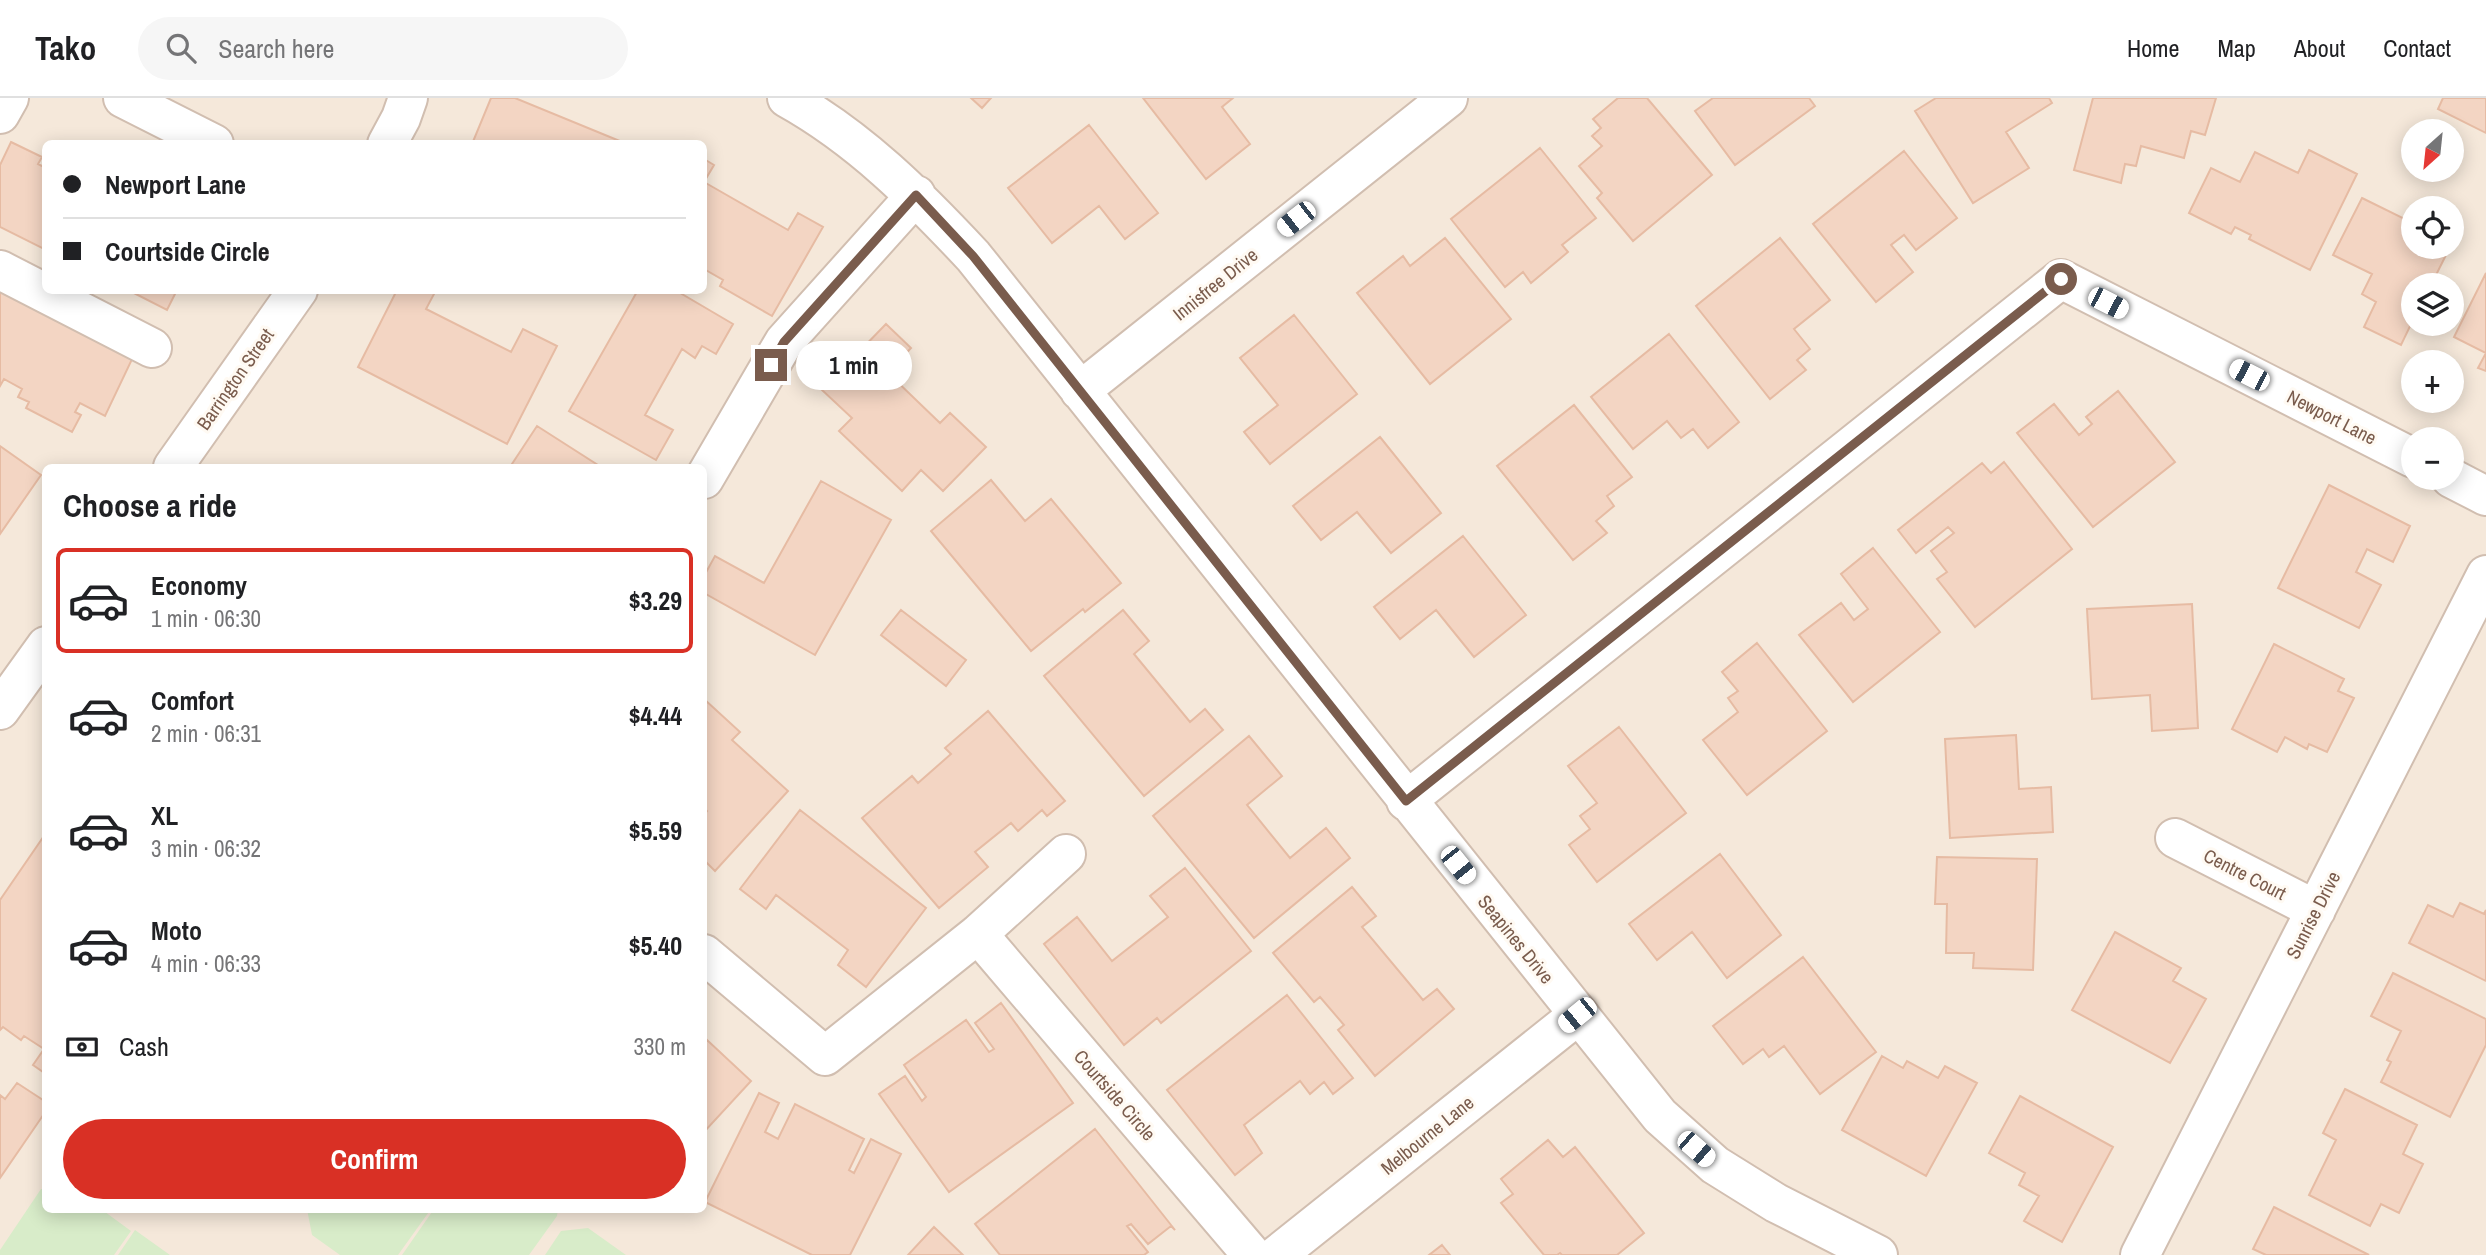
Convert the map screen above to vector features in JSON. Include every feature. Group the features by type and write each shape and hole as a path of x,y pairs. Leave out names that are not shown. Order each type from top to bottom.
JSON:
{"street":[{"path":"0,114 9,98"},
{"path":"123,98 206,140"},
{"path":"389,140 408,98"},
{"name":"Seapines Drive","path":"786,98 806,108 867,152 916,195 973,256 1660,1116 1715,1164 1776,1203 1878,1255"},
{"name":"Innisfree Drive","path":"1080,391 1448,98"},
{"path":"707,474 784,342 916,195"},
{"path":"0,270 42,292"},
{"name":"Newport Lane","path":"1406,801 2061,279 2401,452"},
{"path":"47,294 152,348"},
{"name":"Barrington Street","path":"175,464 295,294"},
{"path":"2464,485 2486,496"},
{"name":"Sunrise Drive","path":"2140,1255 2486,575"},
{"path":"0,710 42,652"},
{"name":"Centre Court","path":"2175,838 2316,910"},
{"path":"707,957 824,1056 978,934 1066,855"},
{"name":"Courtside Circle","path":"978,934 1252,1255"},
{"name":"Melbourne Lane","path":"1277,1255 1577,1015"}],"shaded area":[{"path":"0,98 2486,98 2486,1255 0,1255"}],"green space":[{"path":"41,1189 42,1213 106,1213 131,1231 114,1255 0,1255 0,1250"},
{"path":"308,1213 428,1213 398,1255 340,1255 312,1235"},
{"path":"431,1213 557,1213 529,1255 402,1255"},
{"path":"588,1228 626,1255 545,1255 561,1231"},
{"path":"135,1230 170,1255 118,1255"}],"building":[{"path":"491,98 515,98 617,140 474,140"},
{"path":"971,98 991,98 982,108"},
{"path":"1143,98 1233,98 1222,107 1250,144 1206,179"},
{"path":"1618,98 1647,98 1712,175 1633,241 1597,198 1602,193 1579,166 1602,146 1592,136 1601,128 1593,119"},
{"path":"1713,98 1809,98 1815,106 1735,165 1695,111"},
{"path":"1936,98 2049,98 2052,103 2006,132 2029,168 1973,203 1915,111"},
{"path":"2093,98 2216,98 2205,135 2191,131 2184,158 2141,146 2136,166 2125,164 2121,183 2074,170"},
{"path":"2443,98 2486,98 2486,133 2464,122 2464,119 2458,119 2438,109"},
{"path":"1089,125 1158,213 1125,239 1099,206 1052,243 1008,188"},
{"path":"11,142 42,157 38,164 42,166 42,248 0,227 0,165"},
{"path":"1540,148 1596,218 1562,245 1568,252 1531,283 1523,272 1505,287 1451,219"},
{"path":"2309,150 2357,174 2310,270 2249,239 2251,235 2235,227 2231,234 2189,213 2211,168 2240,182 2255,152 2298,173"},
{"path":"1904,151 1957,218 1916,250 1904,235 1891,245 1913,272 1876,302 1813,224"},
{"path":"707,161 714,165 707,177"},
{"path":"707,184 788,230 798,213 823,227 772,316 720,286 723,280 707,271"},
{"path":"2362,198 2401,217 2401,259 2444,259 2437,273 2401,273 2401,336 2405,336 2401,345 2364,327 2376,302 2362,294 2372,274 2333,255"},
{"path":"1445,238 1511,319 1430,384 1357,293 1403,256 1410,266"},
{"path":"1780,238 1830,300 1794,329 1810,349 1797,360 1806,370 1770,399 1696,306"},
{"path":"2486,273 2486,353 2454,337 2464,336 2464,317"},
{"path":"0,288 134,355 105,416 80,403 75,412 81,415 72,432 26,408 29,402 18,397 22,389 4,379 0,386"},
{"path":"136,294 175,294 167,310"},
{"path":"395,294 434,294 426,309 511,352 523,329 557,346 507,444 358,367"},
{"path":"636,294 682,294 733,324 716,354 702,346 695,358 682,349 645,415 673,430 656,460 569,411"},
{"path":"1294,315 1357,394 1270,464 1244,432 1278,405 1240,358"},
{"path":"886,324 911,348 888,373 940,423 950,413 986,447 943,491 921,470 902,491 839,431 852,418 822,390"},
{"path":"1669,334 1739,422 1708,448 1693,429 1681,438 1667,421 1633,449 1591,397"},
{"path":"2486,353 2486,371 2478,368"},
{"path":"2118,391 2175,462 2093,527 2017,433 2054,404 2079,435 2092,424 2086,417"},
{"path":"1574,405 1632,477 1607,496 1614,506 1596,521 1607,533 1573,560 1497,466"},
{"path":"537,426 596,464 512,464"},
{"path":"1380,437 1441,513 1391,553 1357,512 1321,540 1293,506"},
{"path":"0,446 41,475 0,534"},
{"path":"2004,462 2072,549 1975,627 1937,579 1947,572 1931,551 1954,533 1948,527 1916,553 1898,530 1982,463 1991,473"},
{"path":"991,480 1025,521 1051,499 1121,583 1085,612 1083,609 1031,651 931,531"},
{"path":"821,481 891,520 815,655 707,595 707,571 715,556 764,583"},
{"path":"2329,485 2410,526 2393,562 2367,549 2356,572 2381,585 2359,628 2278,588"},
{"path":"1463,536 1526,615 1474,657 1436,610 1400,639 1374,607"},
{"path":"1873,548 1940,632 1853,702 1799,635 1841,603 1854,620 1868,609 1841,574"},
{"path":"2192,604 2198,728 2152,731 2150,695 2092,699 2087,609"},
{"path":"901,610 966,660 946,686 881,635"},
{"path":"1123,610 1149,641 1134,654 1190,722 1205,709 1223,730 1144,796 1044,676"},
{"path":"1757,643 1827,731 1747,795 1703,740 1738,712 1728,698 1738,691 1722,672"},
{"path":"2274,644 2344,679 2338,691 2354,698 2327,752 2309,744 2307,749 2285,737 2277,752 2232,729"},
{"path":"707,702 740,732 732,740 788,791 715,871 707,863"},
{"path":"988,711 1065,801 1047,816 1042,810 1018,831 1011,823 975,852 988,867 939,908 862,818 912,776 918,783 951,754 945,748"},
{"path":"1619,727 1686,813 1597,882 1569,845 1590,829 1580,816 1597,803 1568,766"},
{"path":"2016,735 2019,789 2051,787 2053,832 1950,838 1945,739"},
{"path":"1249,736 1282,776 1247,805 1290,858 1326,828 1350,858 1254,938 1153,816"},
{"path":"800,810 926,908 866,987 838,965 848,950 776,895 766,909 740,889"},
{"path":"42,839 42,1048 24,1036 21,1040 3,1027 0,1030 0,900"},
{"path":"1720,854 1781,935 1727,978 1692,932 1657,960 1629,924"},
{"path":"1937,857 2037,859 2033,970 1973,968 1974,953 1946,953 1947,904 1935,904"},
{"path":"1185,868 1251,951 1161,1023 1157,1018 1124,1045 1044,944 1077,917 1112,961 1168,917 1150,896"},
{"path":"1352,887 1376,916 1362,927 1423,1000 1437,989 1454,1009 1375,1076 1338,1030 1344,1025 1320,997 1314,1002 1273,953"},
{"path":"2460,903 2484,914 2486,910 2486,981 2409,943 2428,905 2453,917"},
{"path":"2115,932 2181,968 2173,981 2206,999 2170,1063 2072,1010"},
{"path":"1803,957 1876,1052 1820,1094 1784,1046 1769,1057 1763,1049 1743,1064 1713,1026"},
{"path":"2393,973 2486,1019 2486,1045 2450,1117 2381,1082 2391,1062 2387,1060 2401,1031 2371,1016"},
{"path":"1287,995 1353,1078 1333,1094 1324,1082 1310,1094 1300,1081 1244,1125 1262,1153 1235,1175 1167,1090"},
{"path":"1001,1003 1073,1103 949,1192 879,1094 905,1076 922,1101 926,1097 904,1065 966,1020 989,1052 994,1049 975,1023"},
{"path":"707,1040 751,1081 707,1129"},
{"path":"42,1052 42,1071 33,1065"},
{"path":"1882,1056 1903,1068 1907,1061 1938,1078 1945,1066 1977,1083 1926,1176 1842,1130"},
{"path":"17,1083 42,1099 42,1117 0,1178 0,1095 5,1099"},
{"path":"2345,1089 2417,1125 2403,1154 2423,1164 2399,1213 2381,1204 2370,1226 2309,1195 2336,1140 2323,1133"},
{"path":"759,1093 779,1103 765,1132 778,1139 795,1104 864,1139 849,1170 854,1173 871,1139 901,1154 850,1255 812,1255 707,1203 707,1198"},
{"path":"2020,1096 2113,1147 2062,1242 2024,1221 2039,1196 2019,1185 2025,1173 1989,1153"},
{"path":"1095,1129 1175,1230 1171,1226 1148,1244 1131,1224 1127,1226 1148,1252 1144,1255 1000,1255 975,1224"},
{"path":"1548,1140 1563,1157 1575,1147 1644,1233 1617,1255 1544,1255 1501,1203 1513,1194 1501,1179"},
{"path":"2274,1207 2369,1255 2266,1255 2253,1249"},
{"path":"934,1227 963,1255 908,1255"},
{"path":"1442,1245 1450,1255 1429,1255"}],"route":[{"path":"771,365 784,342 916,195 973,256 1406,801 2061,279"}]}
